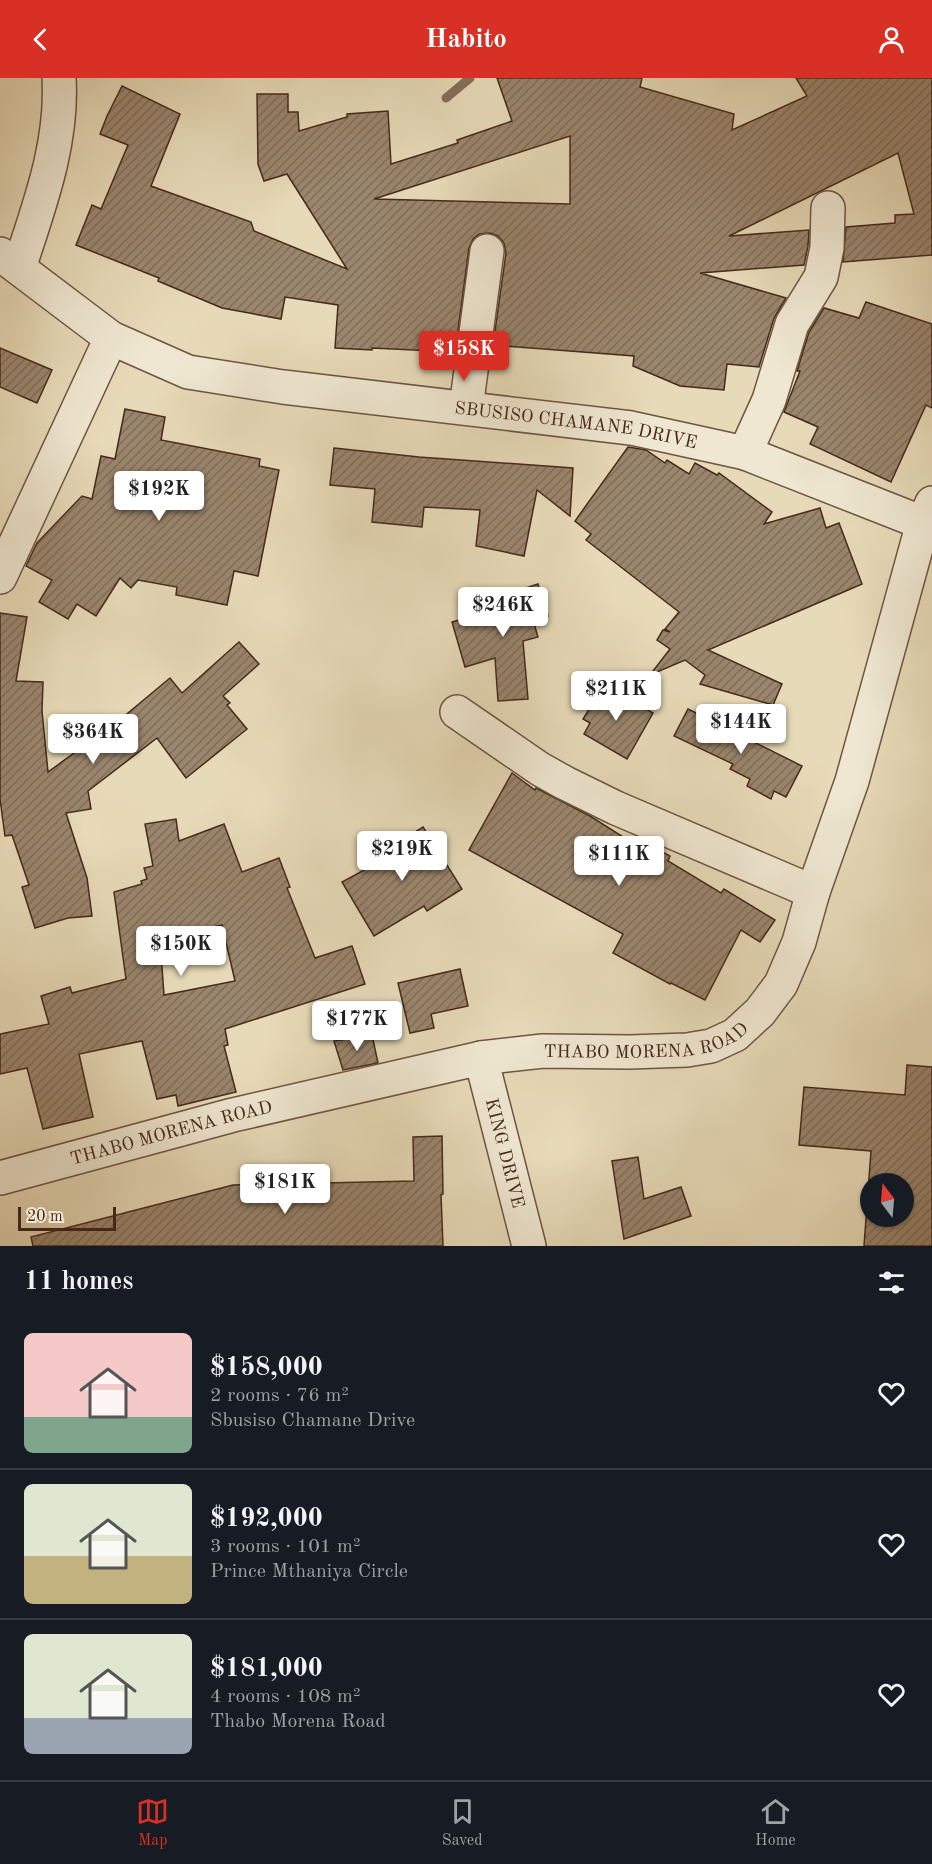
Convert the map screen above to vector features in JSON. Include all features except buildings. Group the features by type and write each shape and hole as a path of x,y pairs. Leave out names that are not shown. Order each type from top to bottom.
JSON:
{"street":[{"path":"10,261 54,152 60,118 59,78"},
{"path":"745,453 769,400 792,324 821,277 827,248 828,208"},
{"path":"466,408 487,251"},
{"name":"SBUSISO CHAMANE DRIVE","path":"10,261 111,338 188,372 283,387 631,428 745,453 928,513"},
{"path":"0,577 111,338"},
{"name":"THABO MORENA ROAD","path":"0,1178 233,1115 481,1058 543,1052 687,1050 711,1046 735,1035 760,1012 781,984 799,942 813,892 852,781 928,513"},
{"path":"458,712 540,769 565,783 616,808 813,892"},
{"name":"KING DRIVE","path":"481,1058 530,1246"}],"waterway":[{"path":"446,98 470,78"}]}
